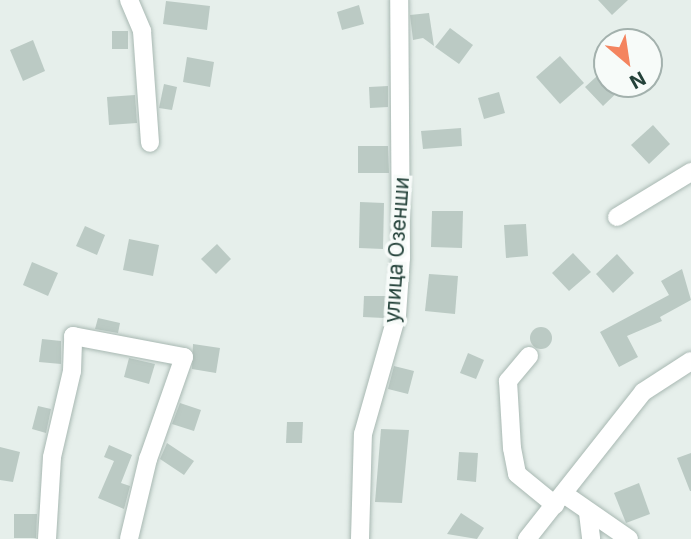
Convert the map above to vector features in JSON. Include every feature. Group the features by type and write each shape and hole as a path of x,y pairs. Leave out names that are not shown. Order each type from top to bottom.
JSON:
{"street":[{"path":"129,0 142,31 150,143"},
{"name":"улица Озенши","path":"360,539 363,434 397,315 403,95 399,0"},
{"path":"617,217 691,172"},
{"path":"47,539 52,457 72,371 73,336 184,357 148,459 129,539"},
{"path":"529,356 508,382 512,448 517,474 629,539"},
{"path":"527,539 643,392 691,361"},
{"path":"588,513 591,539"}],"building":[{"path":"598,0 628,0 612,15"},
{"path":"166,1 210,6 207,30 163,24"},
{"path":"359,5 364,24 342,30 337,12"},
{"path":"429,13 434,46 423,38 413,40 410,15"},
{"path":"450,28 473,45 459,64 435,47"},
{"path":"112,31 128,31 128,49 112,49"},
{"path":"33,40 45,71 23,81 10,50"},
{"path":"560,56 584,83 560,104 536,77"},
{"path":"187,57 214,62 210,87 183,82"},
{"path":"593,80 593,95 585,87"},
{"path":"164,84 177,87 172,110 159,108"},
{"path":"388,86 388,107 370,108 369,87"},
{"path":"499,92 505,113 484,119 478,98"},
{"path":"135,95 137,123 109,125 107,97"},
{"path":"595,98 611,98 603,106"},
{"path":"653,125 670,144 649,164 631,145"},
{"path":"461,128 462,146 423,149 421,131"},
{"path":"358,146 388,146 389,173 358,173"},
{"path":"360,202 384,203 383,249 359,248"},
{"path":"432,211 463,211 462,248 431,247"},
{"path":"526,224 528,256 506,258 504,225"},
{"path":"85,226 105,235 97,255 76,246"},
{"path":"129,239 159,245 153,276 123,270"},
{"path":"217,244 231,259 216,274 201,259"},
{"path":"573,253 591,272 569,291 552,273"},
{"path":"617,254 634,273 613,293 596,274"},
{"path":"32,262 58,273 48,296 23,285"},
{"path":"682,269 691,300 660,317 662,321 627,336 638,357 619,367 600,332 669,295 661,281"},
{"path":"429,274 458,276 455,314 425,311"},
{"path":"364,296 387,296 384,318 363,317"},
{"path":"98,318 120,323 118,333 95,329"},
{"path":"541,327 549,330 552,338 549,346 541,349 533,346 530,338 533,330"},
{"path":"42,339 61,341 61,364 39,362"},
{"path":"193,344 220,348 216,373 192,369"},
{"path":"468,353 484,360 476,379 460,373"},
{"path":"129,358 155,364 149,384 124,377"},
{"path":"394,366 414,371 408,394 388,389"},
{"path":"180,403 201,410 194,431 172,424"},
{"path":"38,406 51,409 46,433 32,429"},
{"path":"287,422 303,422 302,443 286,443"},
{"path":"381,429 409,430 402,503 375,502"},
{"path":"167,443 194,461 184,475 160,459"},
{"path":"109,445 132,455 121,483 130,486 124,509 98,498 114,461 104,457"},
{"path":"0,447 20,452 13,482 0,480"},
{"path":"459,452 478,453 476,482 457,480"},
{"path":"691,453 691,491 690,491 677,458"},
{"path":"639,483 650,514 626,523 614,493"},
{"path":"461,513 484,528 477,539 447,534"},
{"path":"14,514 37,514 36,538 14,538"}]}
